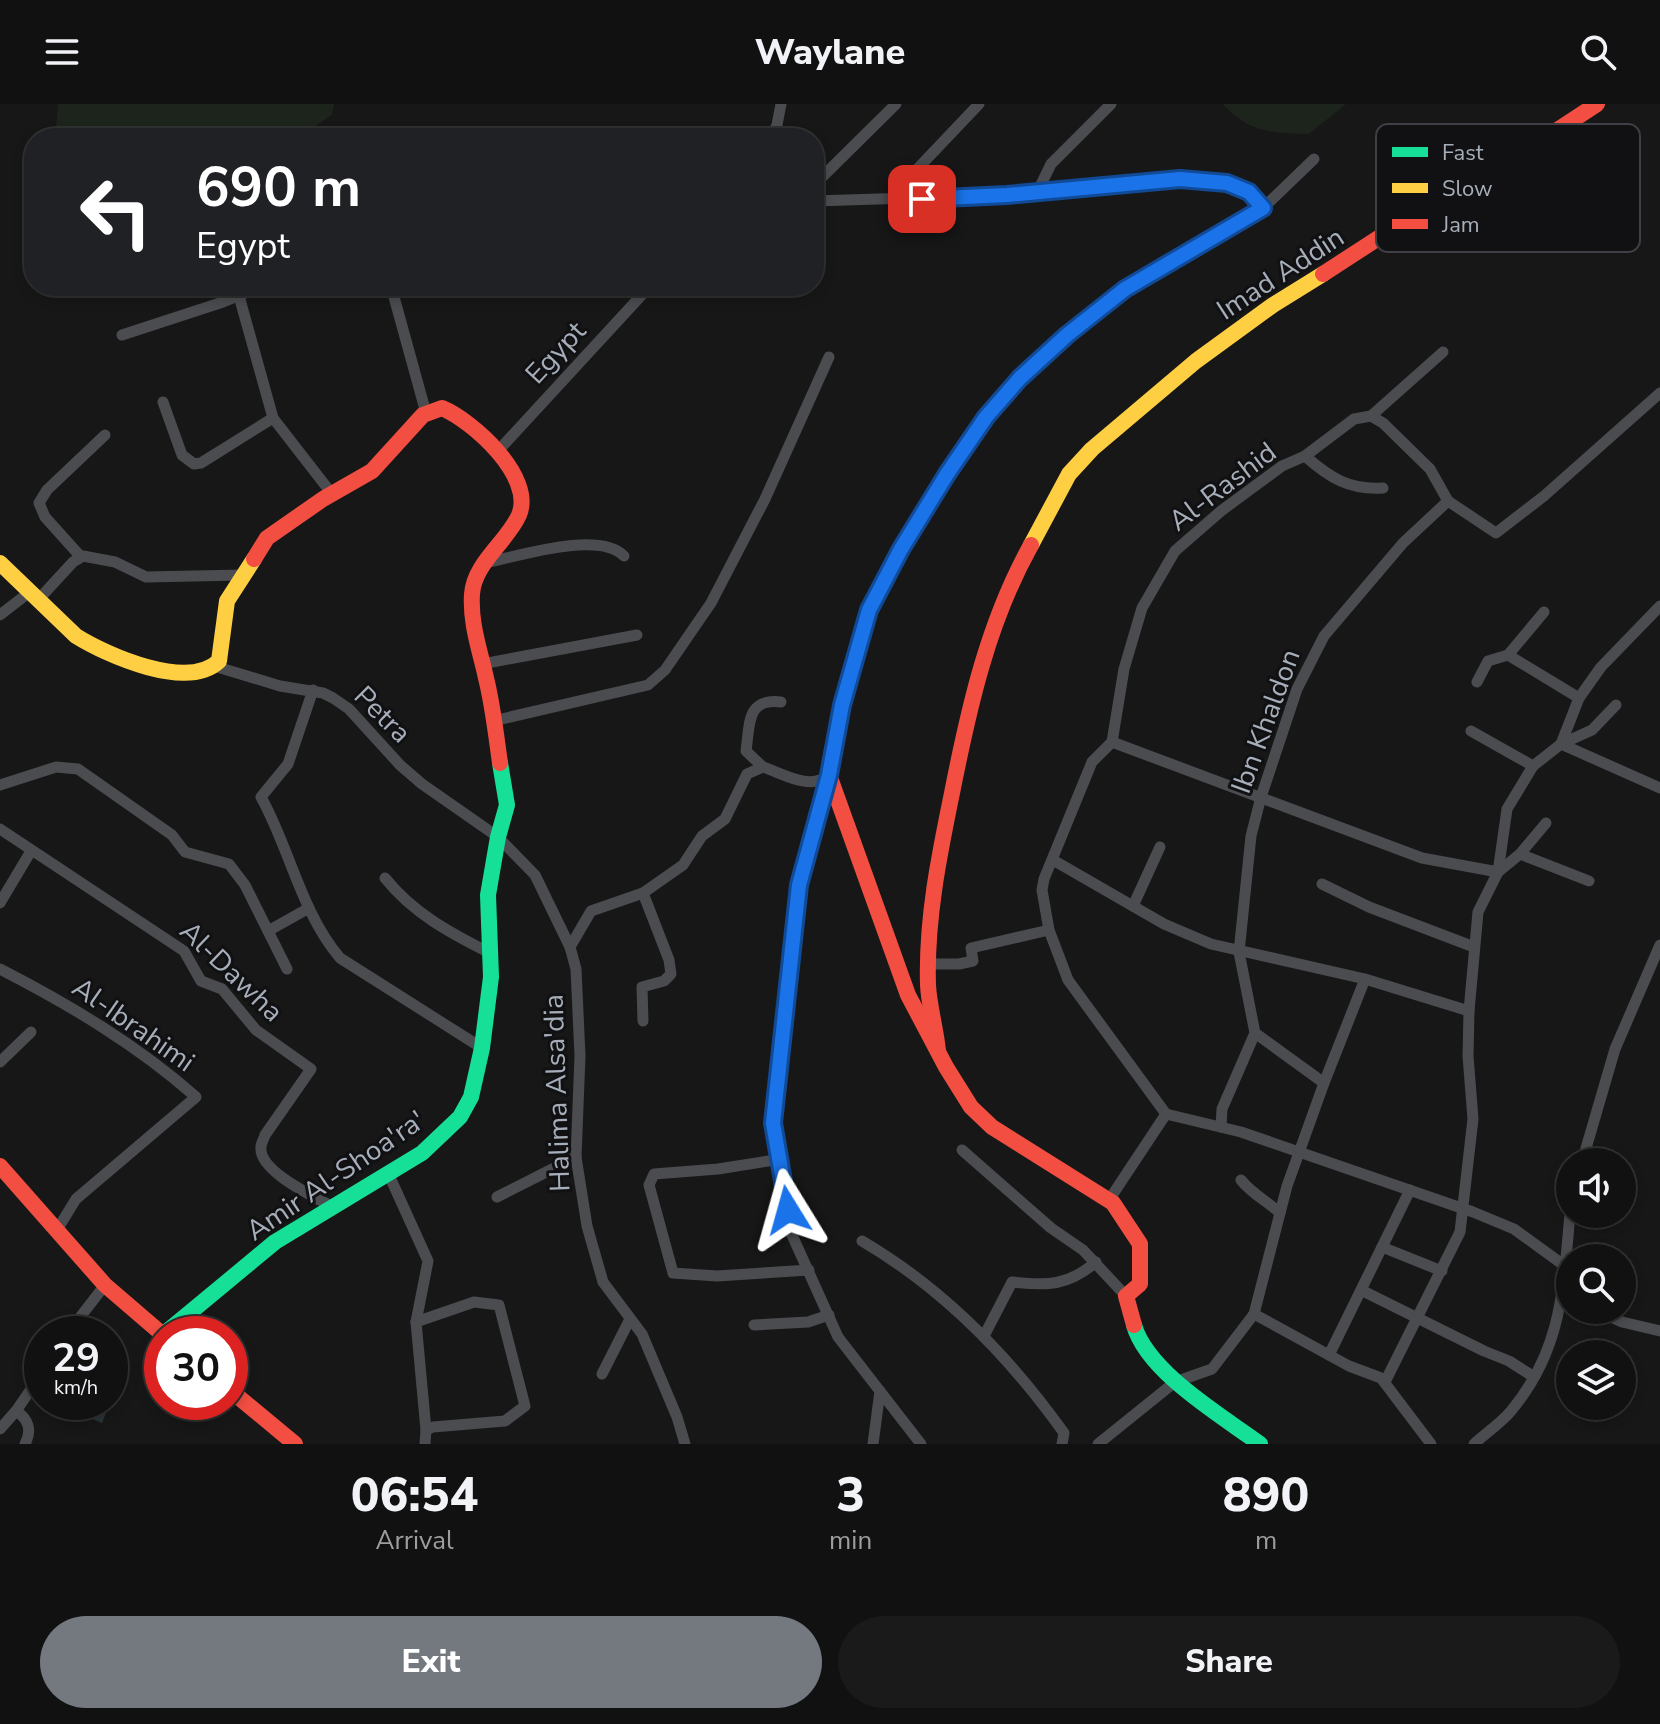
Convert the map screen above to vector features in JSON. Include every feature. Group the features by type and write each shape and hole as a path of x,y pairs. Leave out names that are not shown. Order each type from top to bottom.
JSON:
{"street":[{"path":"775,128 781,104"},
{"path":"824,175 896,104"},
{"path":"893,201 904,183 979,104"},
{"path":"1037,193 1051,164 1111,104"},
{"name":"Imad Addin","path":"1567,124 1597,104"},
{"path":"921,1444 838,1337 792,1235 773,1123 799,885 829,775 842,705 869,610 901,549 947,474 986,417 1020,378 1067,335 1125,289 1263,208 1314,159"},
{"path":"824,201 893,201 1037,193 1180,179 1227,183 1249,192 1263,208"},
{"name":"Imad Addin","path":"938,1051 927,964 937,865 970,704 986,647 1025,555 1058,492 1080,461 1196,361 1273,305 1376,241"},
{"path":"122,335 239,296 273,418 332,494"},
{"path":"394,296 426,413"},
{"name":"Egypt","path":"497,452 641,296"},
{"name":"Al-Rashid","path":"1112,742 1123,671 1142,608 1175,551 1282,466 1305,456 1354,419 1371,416 1443,352"},
{"path":"493,721 648,685 665,670 711,603 765,499 829,357"},
{"path":"1371,416 1383,423 1430,469 1448,501 1496,533 1544,496 1660,393"},
{"path":"163,402 182,455 194,464 201,463 273,418"},
{"path":"0,563 76,636 102,652 164,669 203,672 214,666 222,655 227,601 267,538 372,471 426,413 442,408 452,410 464,417 497,452"},
{"path":"81,557 45,517 39,503 47,490 105,435"},
{"name":"Amir Al-Shoa'ra'","path":"185,1316 275,1242 422,1153 444,1136 471,1097 482,1048 491,977 488,895 507,805 471,614 473,587 485,563 519,515 523,502 505,461 497,452"},
{"path":"1305,456 1321,470 1361,490 1383,488"},
{"name":"Ibn Khaldon","path":"1255,1033 1239,950 1251,836 1297,689 1324,636 1403,543 1448,501"},
{"path":"485,563 585,544 616,548 624,556"},
{"path":"0,615 35,595 81,557 93,556 115,562 146,577 242,575"},
{"path":"1561,744 1579,698 1601,667 1660,606"},
{"path":"1477,682 1488,661 1508,655 1544,612"},
{"path":"482,664 637,635"},
{"path":"1508,655 1579,698"},
{"name":"Petra","path":"214,666 280,686 313,690 333,698 349,709 411,774 498,837"},
{"path":"313,690 288,764 261,797 309,908 340,958 482,1048"},
{"path":"781,702 767,700 753,710 746,751 763,767 812,783 829,775"},
{"path":"1385,1382 1458,1241 1473,1119 1468,1056 1474,947 1478,912 1498,872 1507,809 1533,766 1561,744 1592,730 1616,705"},
{"path":"1471,731 1533,766"},
{"path":"1546,823 1520,854 1498,872 1422,858 1112,742 1092,762 1042,890 1049,930 1068,980 1166,1114 1221,1127 1300,1152 1463,1209 1514,1229 1556,1259"},
{"path":"1561,744 1660,788"},
{"path":"0,785 56,767 78,769 172,835 185,852 229,864 245,885 287,969"},
{"path":"570,947 591,911 643,893 687,861 702,836 725,819 747,774 763,767"},
{"path":"829,775 908,995 938,1051 971,1107 992,1127 1109,1200 1140,1246 1140,1284 1126,1296"},
{"name":"Al-Dawha","path":"0,829 184,951 201,981 222,989 256,1030 311,1069 265,1135 262,1156 279,1175 333,1207"},
{"name":"Halima Alsa'dia","path":"498,837 535,875 570,947 576,969 580,1056 576,1157 587,1226 603,1282 642,1334 685,1444"},
{"path":"1133,906 1160,847"},
{"path":"0,903 31,851"},
{"path":"1520,854 1589,881"},
{"path":"1053,860 1164,924 1211,944 1365,979 1469,1011"},
{"path":"385,878 415,910 449,933 490,953"},
{"path":"1322,884 1369,907 1474,947"},
{"path":"643,893 669,960 671,974 664,981 642,987 643,1021"},
{"path":"268,931 309,908"},
{"path":"927,964 973,961 971,948 1049,930"},
{"path":"1586,1148 1615,1049 1660,945"},
{"name":"Al-Ibrahimi","path":"0,969 66,1003 162,1067 196,1097 76,1199 57,1230"},
{"path":"1098,1444 1175,1382 1212,1369 1254,1314 1280,1213 1300,1152 1365,979"},
{"path":"0,1062 31,1032"},
{"path":"1221,1127 1222,1109 1255,1033 1324,1083"},
{"path":"1109,1200 1166,1114"},
{"path":"962,1150 1051,1228 1075,1243 1096,1262 1126,1296 1138,1340 1175,1382 1260,1444"},
{"path":"497,1197 576,1157"},
{"path":"781,1159 718,1169 654,1174 649,1185 673,1273 717,1276 809,1270"},
{"path":"0,1166 105,1285 144,1318"},
{"path":"389,1175 426,1255 428,1268 416,1322 425,1444"},
{"path":"1241,1180 1250,1192 1280,1213"},
{"path":"1329,1355 1410,1190"},
{"path":"862,1241 924,1283 984,1336 1051,1415 1064,1433 1062,1444"},
{"path":"1382,1247 1442,1271"},
{"path":"984,1336 1012,1282 1046,1283 1075,1278 1096,1262"},
{"path":"81,1316 105,1285"},
{"path":"1361,1290 1509,1361 1534,1377"},
{"path":"416,1322 474,1302 499,1305 525,1406 505,1421 426,1430"},
{"path":"1254,1314 1385,1382 1431,1444"},
{"path":"754,1325 808,1322 829,1315"},
{"path":"602,1374 630,1319"},
{"path":"1474,1444 1510,1412 1545,1361 1556,1324"},
{"path":"1630,1324 1660,1331"},
{"path":"873,1444 880,1391"},
{"path":"0,1429 24,1399"},
{"path":"248,1405 295,1444"},
{"path":"16,1411 24,1416 28,1424 25,1444"}],"shaded area":[{"path":"58,104 334,104 332,115 312,128 56,128"},
{"path":"1223,104 1346,104 1309,134 1262,130 1242,121"}],"traffic: fast":[{"path":"186,1316 275,1242 422,1153 460,1117 471,1097 482,1048 491,977 488,895 507,805 500,763"},
{"path":"1134,1325 1142,1342 1170,1376 1260,1444"}],"traffic: slow":[{"path":"1031,545 1069,474 1092,449 1196,361 1273,305 1323,274"},
{"path":"0,563 76,636 127,661 169,672 188,673 205,669 219,661 227,601 254,559"}],"traffic: jam":[{"path":"1567,124 1597,104"},
{"path":"1323,274 1376,240"},
{"path":"254,559 267,538 323,499 372,471 423,415 442,408 469,425 510,468 522,500 514,525 478,572 472,594 474,626 491,699 500,763"},
{"path":"938,1051 929,993 928,961 931,912 942,840 965,729 982,666 1003,604 1031,545"},
{"path":"829,775 908,995 971,1107 992,1127 1113,1203 1140,1244 1140,1284 1126,1296 1134,1325"},
{"path":"0,1166 105,1285 144,1319"},
{"path":"248,1405 295,1444"}],"route":[{"path":"788,1210 773,1123 799,885 829,775 854,656 869,610 901,549 947,474 986,417 1020,378 1067,335 1125,289 1263,208 1249,192 1227,183 1180,179 1007,195 922,199"}]}
